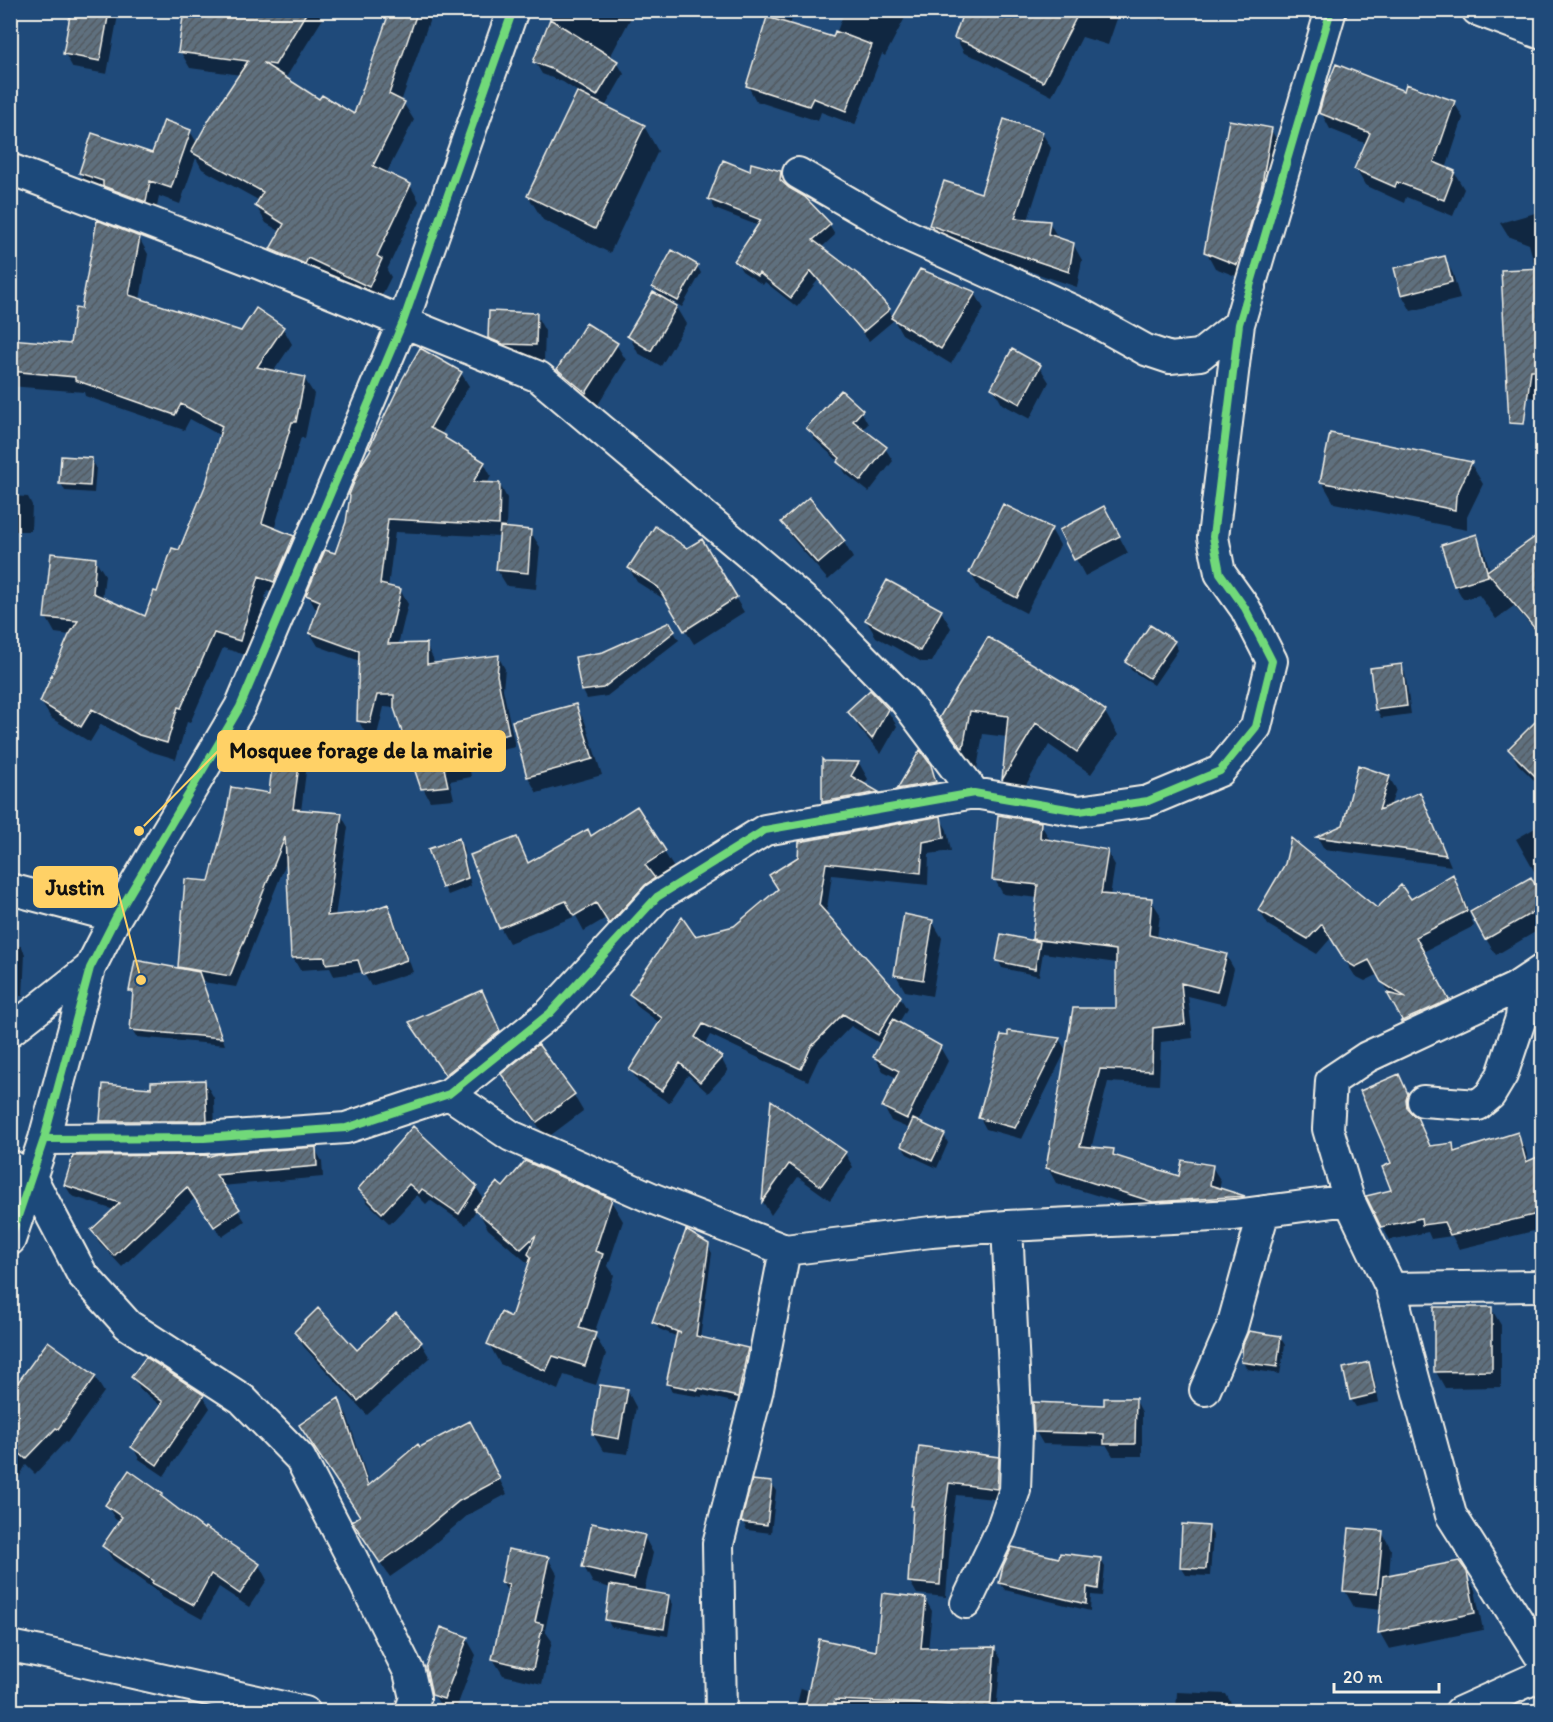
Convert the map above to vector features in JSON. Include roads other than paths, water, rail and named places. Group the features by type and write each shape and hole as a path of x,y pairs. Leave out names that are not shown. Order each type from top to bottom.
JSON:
{"street":[{"path":"10,1240 21,1171 44,1139 90,968 116,917 240,707 403,322 513,10"},
{"path":"44,1139 204,1138 346,1128 449,1094 550,1013 657,897 765,830 974,793 1079,810 1149,801 1220,771 1256,727 1272,661 1245,608 1220,573 1213,537 1239,324 1331,10"},
{"path":"1477,10 1542,34"},
{"path":"10,170 260,264 539,377 820,614 905,701 974,793"},
{"path":"798,173 900,232 1083,315 1146,350 1170,358 1200,355 1239,324"},
{"path":"10,888 116,917"},
{"path":"10,1031 90,968"},
{"path":"1542,970 1515,987 1367,1057 1331,1081 1328,1129 1349,1200 1391,1288 1451,1515 1542,1659"},
{"path":"1423,1101 1478,1105 1490,1095 1502,1075 1521,1018 1522,1007 1515,987"},
{"path":"449,1094 512,1136 654,1199 785,1250 931,1232 1235,1215 1349,1200"},
{"path":"21,1171 82,1274 128,1325 242,1399 300,1458 409,1672 415,1698 410,1712"},
{"path":"1205,1390 1232,1327 1264,1211"},
{"path":"966,1603 1001,1530 1015,1490 1017,1432 1007,1226"},
{"path":"721,1712 718,1544 758,1389 785,1250"},
{"path":"1391,1288 1542,1286"},
{"path":"10,1646 304,1712"},
{"path":"1460,1712 1542,1676"}],"place":[{"name":"Mosquee forage de la mairie","path":"139,831"},
{"name":"Justin","path":"141,980"}]}
